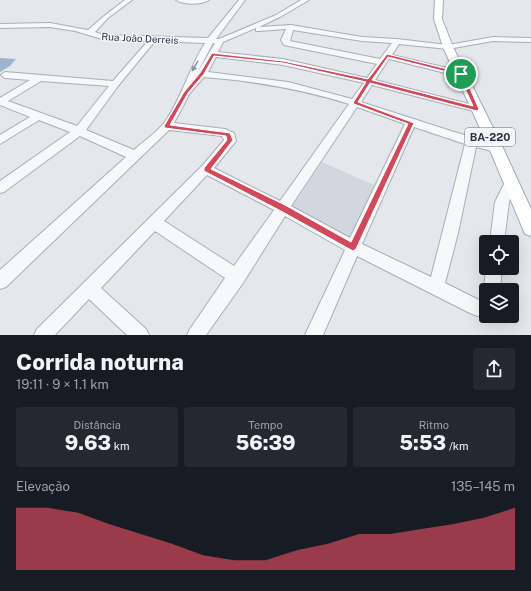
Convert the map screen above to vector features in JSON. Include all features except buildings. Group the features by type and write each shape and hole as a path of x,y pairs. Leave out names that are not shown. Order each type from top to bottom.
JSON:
{"main road":[{"name":"BA-220","path":"439,0 438,19 448,47 496,148 531,228"}],"street":[{"path":"89,34 106,17 129,0"},
{"path":"180,0 201,2 206,0"},
{"path":"186,92 191,73 209,42 242,0"},
{"name":"Rua João Derreis","path":"0,26 50,24 64,26 102,37 154,38 209,42 220,41 246,30 278,16 306,0"},
{"path":"246,30 291,27 362,39 397,41 448,47 493,39 531,40"},
{"path":"291,27 285,40 287,43 385,59 461,74"},
{"path":"0,188 79,131 115,84 154,38"},
{"path":"0,281 167,126 186,92 202,74 220,41"},
{"path":"196,335 397,41"},
{"path":"212,54 283,62 369,81 477,109"},
{"path":"202,74 242,77 315,91 471,142 496,148"},
{"path":"4,75 38,79 115,84"},
{"path":"0,102 38,79"},
{"path":"0,102 79,131 136,156"},
{"path":"0,140 38,116"},
{"path":"314,335 411,123"},
{"path":"43,335 206,169 229,142 230,136 225,133 167,126"},
{"path":"436,287 445,260 457,198 471,142"},
{"path":"206,169 353,247 479,306"},
{"path":"498,235 502,202 511,182"},
{"path":"153,222 237,277"},
{"path":"89,288 140,335"}],"shaded area":[{"path":"322,162 376,186 351,238 292,207"}],"water":[{"path":"0,58 16,59 10,66 0,72"}],"route":[{"path":"461,74 387,56 369,81 283,62 212,54 202,74 186,92 167,126 228,134 230,136 230,140 206,169 353,247 411,123 355,103 369,81 477,109 461,74"}]}
